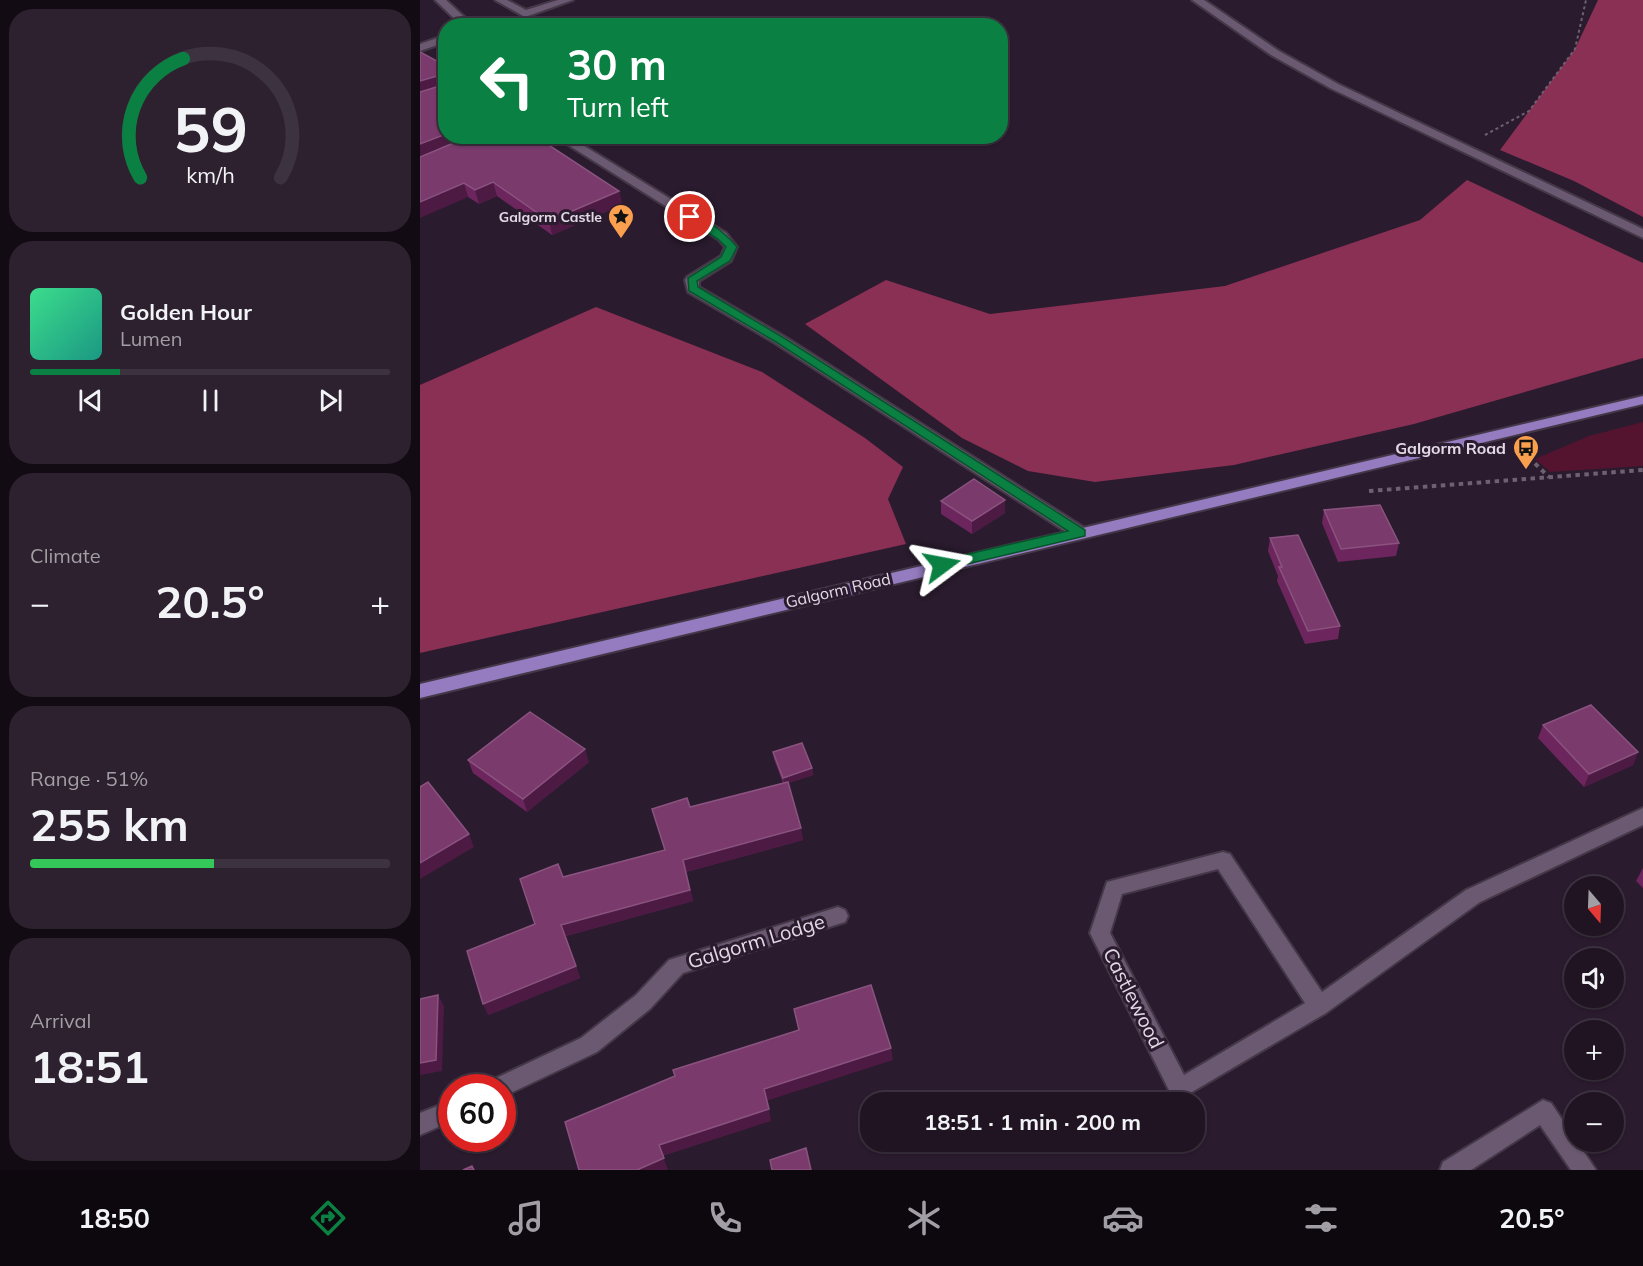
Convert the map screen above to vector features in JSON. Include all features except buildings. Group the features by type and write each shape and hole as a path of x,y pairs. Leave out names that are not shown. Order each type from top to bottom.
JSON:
{"main road":[{"name":"Galgorm Road","path":"420,691 1080,533 1312,481 1643,400"}],"street":[{"path":"440,0 460,18"},
{"path":"500,0 525,14 568,0"},
{"path":"1197,0 1275,53 1334,86 1643,234"},
{"path":"420,48 438,41"},
{"path":"572,144 722,236 731,247 726,258 692,280 693,289 780,340 1080,533"},
{"name":"Castlewood","path":"1319,1006 1223,860 1114,888 1100,933 1180,1089 1319,1006 1473,896 1643,816"},
{"name":"Galgorm Lodge","path":"516,1079 589,1045 643,1002 676,966 838,916"},
{"path":"1451,1170 1543,1110 1585,1170"},
{"path":"420,1124 438,1116"}],"path":[{"path":"1460,147 1529,111 1575,49 1586,0"},
{"path":"1503,434 1550,477"},
{"path":"1363,491 1643,470"}],"shaded area":[{"path":"1598,0 1643,0 1643,217 1574,181 1500,150 1575,49"},
{"path":"1467,180 1643,263 1643,358 1414,424 1234,465 1095,482 1028,471 962,438 805,324 886,280 990,314 1225,286 1420,220"},
{"path":"596,307 762,372 865,438 903,467 888,499 906,544 420,653 420,385"},
{"path":"1643,422 1643,466 1550,472 1535,459 1589,436"}],"place":[{"name":"Galgorm Castle","path":"621,240"},
{"name":"Galgorm Road","path":"1526,471"}],"route":[{"path":"690,217 722,236 731,247 726,258 692,280 693,289 780,340 1080,533 942,565"}]}
